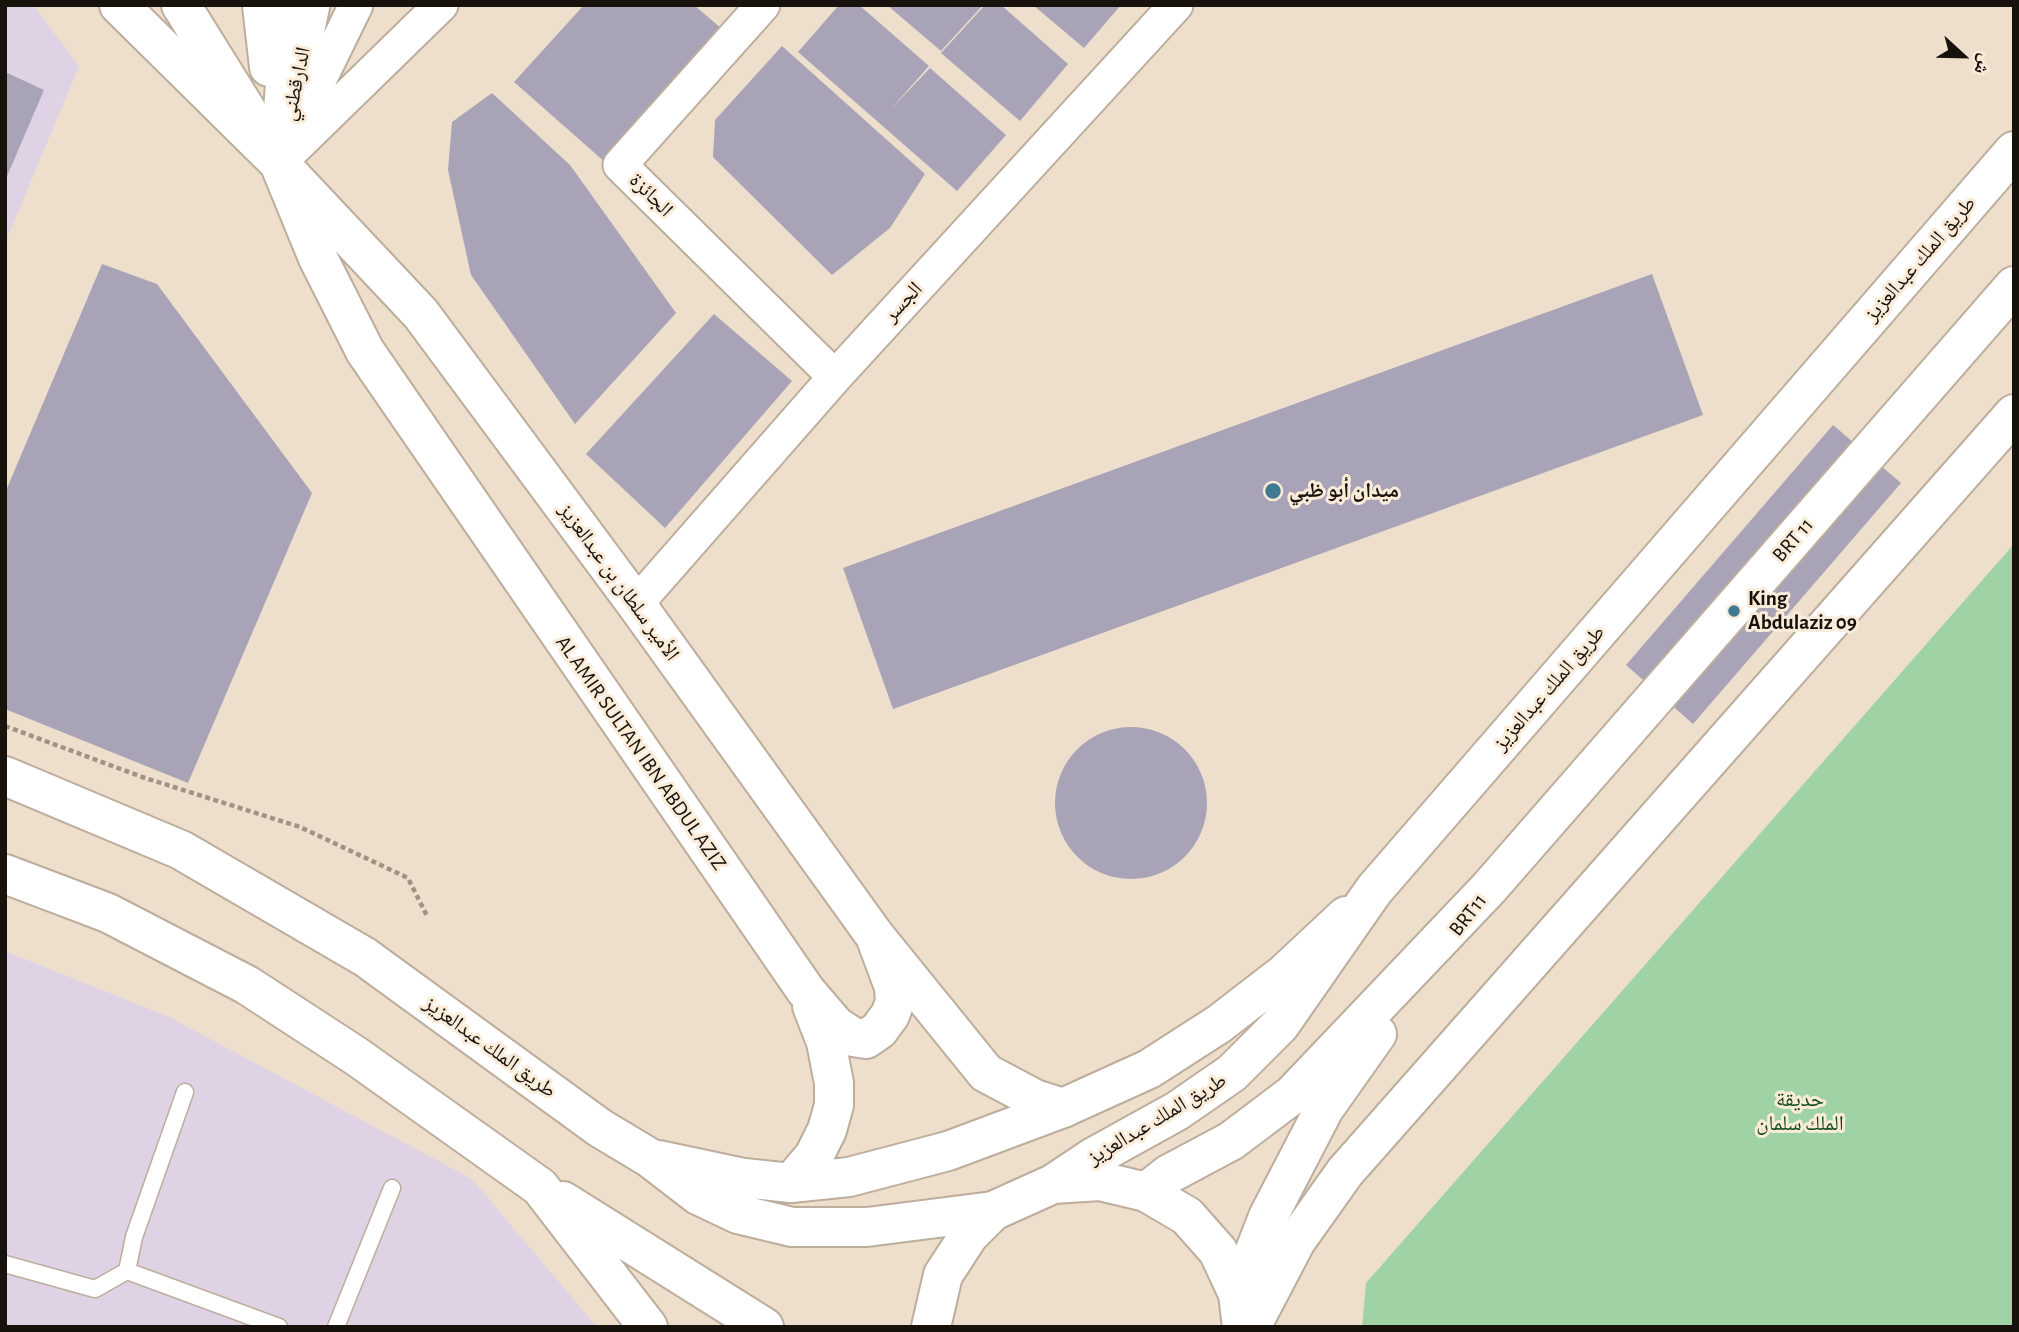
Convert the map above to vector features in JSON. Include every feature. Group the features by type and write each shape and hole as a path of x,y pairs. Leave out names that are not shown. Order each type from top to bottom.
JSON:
{"main road":[{"path":"119,5 279,163"},
{"path":"181,5 279,163"},
{"path":"262,5 279,163"},
{"path":"279,163 291,5"},
{"name":"طريق الملك عبدالعزيز","path":"1053,1184 1092,1158 1177,1111 1232,1073 1280,1025 1374,890 2014,151"},
{"name":"AL AMIR SULTAN IBN ABDUL AZIZ","path":"279,163 318,258 365,351 806,991 844,1033 866,1039 879,1030 891,1015 895,1002 894,987 874,936"},
{"name":"الأمير سلطان بن عبدالعزيز","path":"279,163 422,314 636,604 874,936 986,1073 1035,1100 1063,1108"},
{"name":"BRT 11","path":"1489,888 2014,286"},
{"path":"1244,1316 1345,1172 2014,414"},
{"name":"طريق الملك عبدالعزيز","path":"5,776 181,850 365,957 600,1128 650,1158 698,1195 738,1214 792,1227 867,1227 993,1211"},
{"path":"5,874 108,913 247,985 356,1056 540,1187 764,1327"},
{"name":"BRT11","path":"1146,1192 1168,1174 1231,1141 1292,1095 1489,888"},
{"name":"BRT11","path":"1244,1316 1268,1217 1324,1109 1399,1003 1489,888"},
{"path":"650,1158 744,1178 791,1183 849,1177 948,1151 1063,1108 1149,1069 1219,1024 1285,973 1374,890"},
{"path":"791,1183 814,1156 827,1130 834,1105 834,1083 826,1042 806,991"},
{"path":"931,1327 943,1275 969,1235 993,1211 1053,1184 1100,1181 1146,1192 1187,1216 1218,1251 1244,1316"},
{"path":"540,1187 648,1327"}],"street":[{"name":"الدارقطني","path":"279,163 313,5"},
{"path":"279,163 356,5"},
{"path":"279,163 441,5"},
{"name":"الجائزة","path":"763,5 620,164 835,377"},
{"name":"الجسر","path":"636,604 835,377 1176,5"}],"lane":[{"path":"1489,888 1734,611"},
{"path":"5,1264 95,1289 127,1271 134,1237 186,1092"},
{"path":"336,1327 392,1188"},
{"path":"127,1271 279,1327"}],"path":[{"path":"5,726 142,777 300,827 408,878 428,918"}],"shaded area":[{"path":"5,5 33,5 79,66 5,243"},
{"path":"5,951 169,1017 472,1179 597,1327 5,1327"}],"green space":[{"name":"حديقة الملك سلمان","path":"2014,544 2014,1327 1362,1327 1366,1283"}],"building":[{"path":"584,5 694,5 722,29 606,163 514,82"},
{"path":"839,5 859,5 929,66 890,110 930,68 1006,135 957,191 798,52"},
{"path":"887,5 983,5 941,51"},
{"path":"985,5 1001,5 1068,64 1020,121 941,53"},
{"path":"1033,5 1121,5 1084,48"},
{"path":"782,46 925,174 890,228 832,275 713,157 715,120"},
{"path":"5,72 44,90 5,181"},
{"path":"492,93 570,165 676,313 575,424 471,275 448,170 452,122"},
{"path":"102,264 157,284 312,493 188,783 5,709 5,493"},
{"name":"ميدان أبو ظبي","path":"1652,274 1703,415 893,709 843,568"},
{"path":"714,314 792,381 665,528 586,454"},
{"path":"1833,425 1901,483 1693,724 1626,665"},
{"path":"1131,727 1160,732 1185,749 1202,774 1207,803 1202,832 1185,857 1160,874 1131,879 1102,874 1077,857 1060,832 1055,803 1060,774 1077,749 1102,732"}],"place":[{"name":"ميدان أبو ظبي","path":"1273,491"},
{"name":"King Abdulaziz 09","path":"1734,611"}]}
